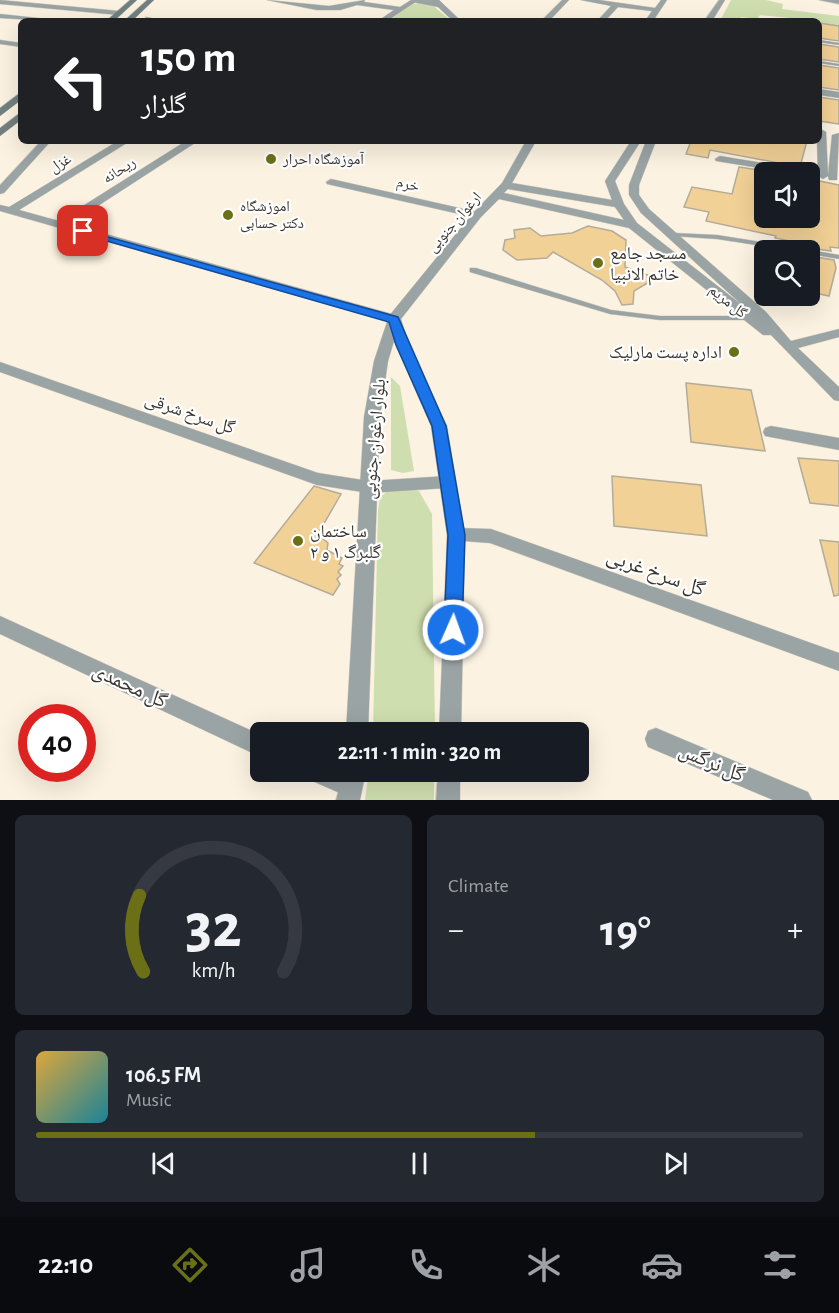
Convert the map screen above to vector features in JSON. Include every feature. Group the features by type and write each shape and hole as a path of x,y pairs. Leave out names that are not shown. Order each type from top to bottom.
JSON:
{"main road":[{"path":"113,18 134,0"},
{"path":"131,18 152,0"},
{"path":"0,113 18,98"},
{"path":"0,133 18,117"}],"street":[{"path":"270,0 326,9 351,7 359,1 400,9"},
{"path":"386,18 414,0 438,3 454,18"},
{"path":"548,18 566,0"},
{"path":"584,0 657,10"},
{"path":"651,18 663,0"},
{"path":"710,18 724,0"},
{"path":"715,18 724,0"},
{"path":"822,0 839,2"},
{"path":"0,2 119,13"},
{"path":"605,18 617,4"},
{"path":"0,16 19,18"},
{"path":"0,42 18,45"},
{"path":"822,92 839,95"},
{"path":"822,132 838,135 832,178"},
{"path":"822,140 832,178"},
{"path":"0,191 43,144"},
{"name":"غزل","path":"5,210 120,144"},
{"name":"ریحانه","path":"60,225 183,144"},
{"name":"ارغوان جنوبی","path":"394,320 477,215 506,185 529,144"},
{"name":"گل مریم","path":"634,144 610,181 619,204 633,225 748,318 788,346 832,384 839,396"},
{"name":"گل مریم","path":"650,144 638,170 634,195 645,211 761,315 788,346"},
{"path":"720,159 754,165"},
{"name":"خرم","path":"332,182 477,215"},
{"path":"506,185 619,204"},
{"path":"497,195 633,225"},
{"path":"5,210 394,320"},
{"name":"بلوار ارغوان جنوبی","path":"394,320 402,345 439,426 456,535 450,722"},
{"name":"بلوار ارغوان جنوبی","path":"357,722 372,417 381,361 394,320"},
{"path":"788,346 839,333"},
{"name":"گل سرخ شرقی","path":"0,367 317,479 369,487 447,482"},
{"path":"771,432 839,444"},
{"name":"گل سرخ غربی","path":"456,535 491,536 839,662"},
{"name":"گل محمدی","path":"0,625 250,741"},
{"name":"گل نرگس","path":"656,739 800,800"},
{"path":"448,800 449,782"}],"lane":[{"path":"822,41 839,44"},
{"path":"822,62 839,65"},
{"path":"674,235 717,237 754,243"},
{"path":"820,254 839,257"},
{"path":"473,270 610,312 660,318 748,318"}],"green space":[{"path":"731,0 766,0 783,4 782,9 839,16 839,26 822,23 822,18 760,15 758,18 722,18"},
{"path":"424,2 432,5 447,18 392,18 413,4"},
{"path":"391,377 400,386 414,471 403,473 391,470"},
{"path":"404,488 419,491 432,514 435,722 373,722 378,510 380,497 389,490"},
{"path":"367,782 434,782 434,800 365,800"}],"building":[{"path":"822,23 839,26 839,41 822,38"},
{"path":"822,44 839,47 839,62 822,59"},
{"path":"822,65 839,68 839,90 822,87"},
{"path":"822,97 839,100 839,124 822,121"},
{"path":"690,144 806,144 801,162 774,162 710,150 708,158 686,154"},
{"path":"739,167 754,169 754,228 820,228 820,181 839,185 839,248 830,247 831,251 820,249 820,240 785,240 706,221 709,212 684,207 692,187 732,194"},
{"name":"مسجد جامع خاتم الانبیا","path":"588,226 612,231 626,240 625,267 656,278 634,291 633,304 622,305 615,291 602,280 553,252 547,258 517,260 503,250 505,240 515,238 514,230 530,228 541,236 572,233"},
{"path":"820,258 834,260 836,268 829,296 820,294"},
{"path":"686,383 751,390 765,451 691,442"},
{"path":"798,458 839,461 839,506 810,503"},
{"path":"612,476 701,485 707,536 614,526"},
{"name":"ساختمان گلبرگ ۱ و ۲","path":"314,486 341,494 318,534 328,543 327,550 342,558 339,564 343,566 338,572 341,575 337,579 340,584 333,595 254,563"},
{"path":"820,540 839,542 839,595 834,596"}],"place":[{"name":"آموزشگاه احرار","path":"271,159"},
{"name":"اموزشگاه دکتر حسابی","path":"228,215"},
{"name":"مسجد جامع خاتم الانبیا","path":"598,263"},
{"name":"اداره پست مارلیک","path":"734,352"},
{"name":"ساختمان گلبرگ ۱ و ۲","path":"298,541"}],"route":[{"path":"83,231 394,320 402,345 439,426 456,535 453,630"}]}
